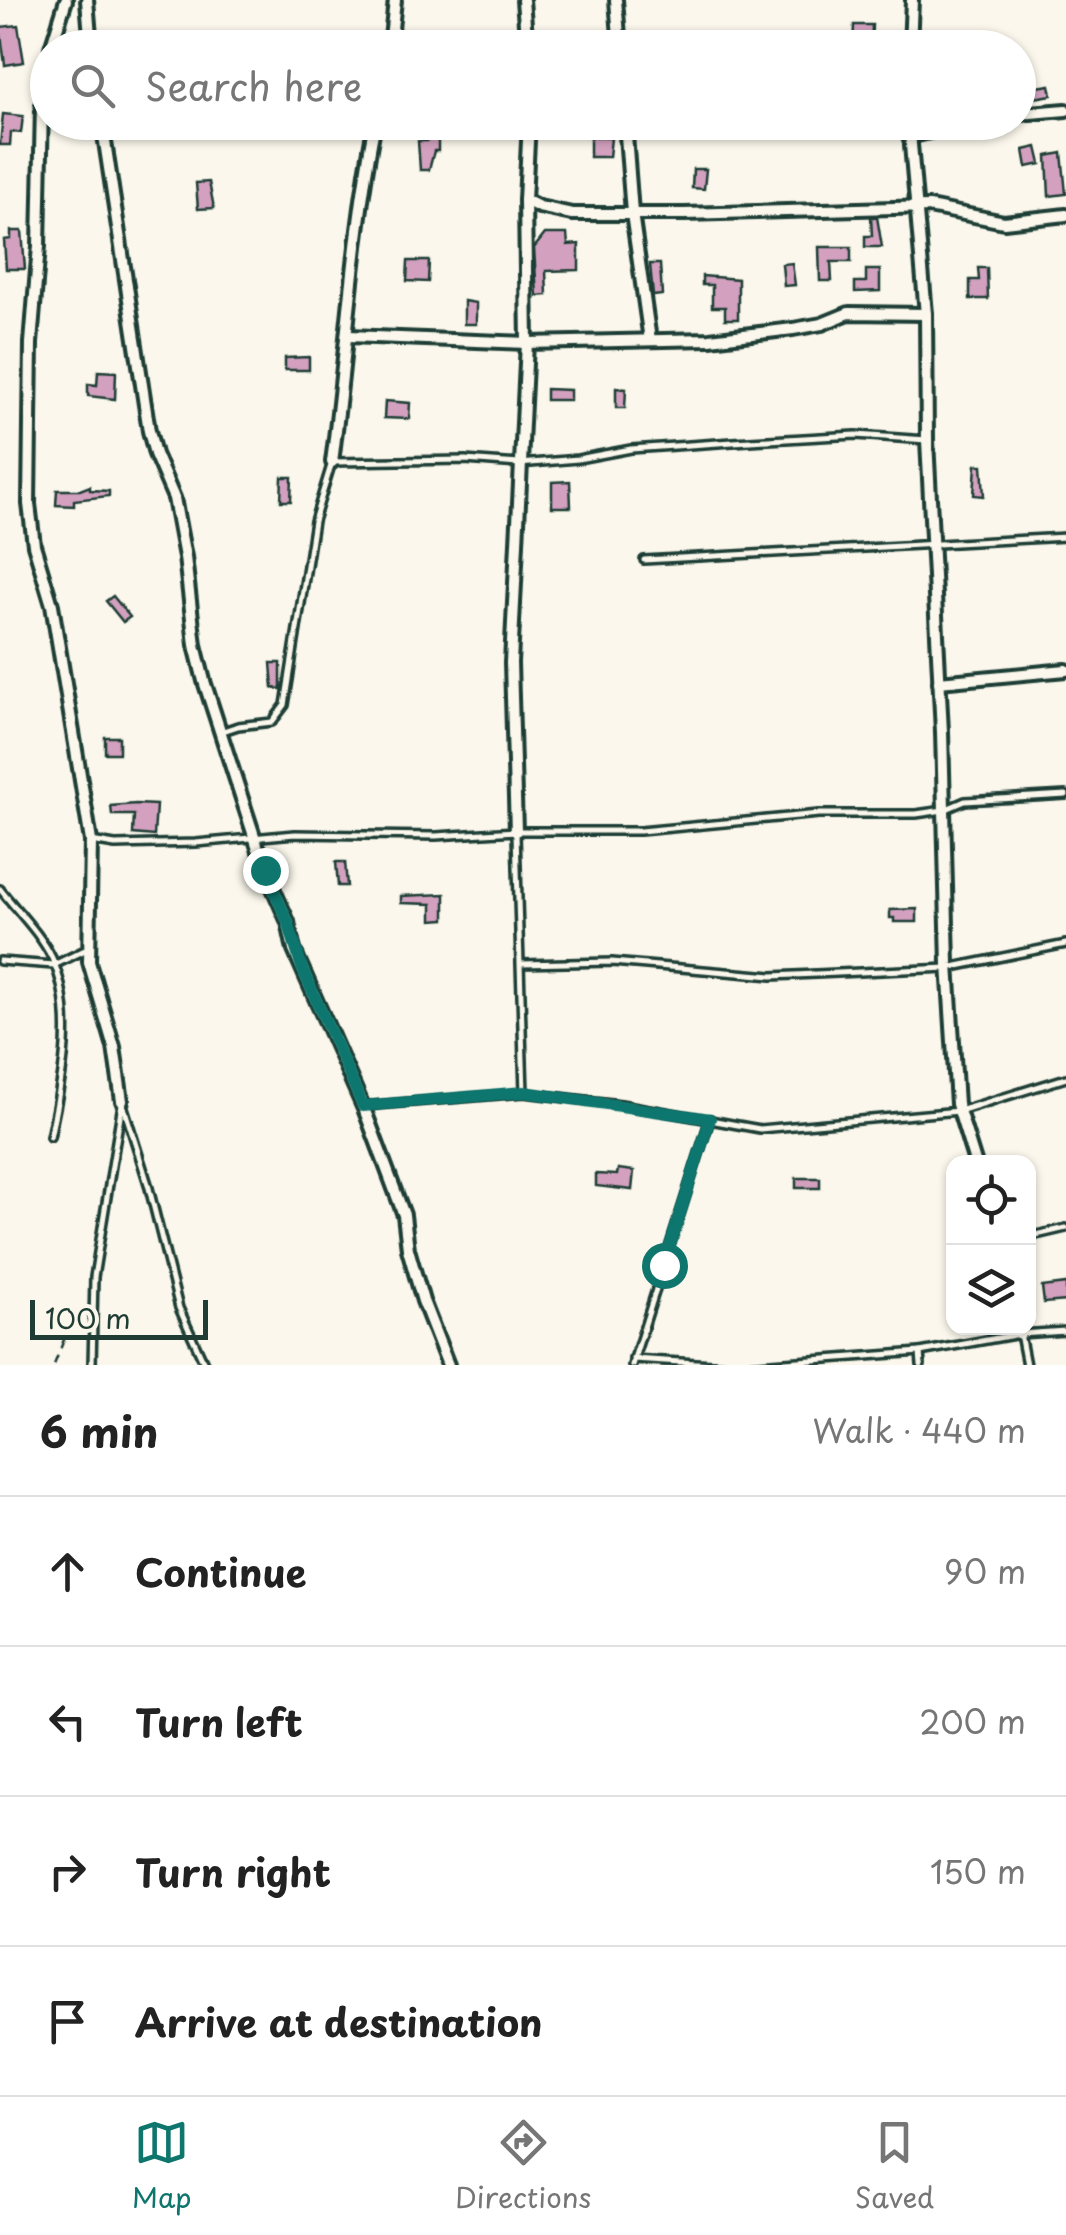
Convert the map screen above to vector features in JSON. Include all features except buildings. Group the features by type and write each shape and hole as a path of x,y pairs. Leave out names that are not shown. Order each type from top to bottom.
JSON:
{"street":[{"path":"57,30 66,0"},
{"path":"88,0 90,30"},
{"path":"392,30 395,0"},
{"path":"523,0 526,30"},
{"path":"616,0 618,30"},
{"path":"911,30 912,0"},
{"path":"1036,112 1066,110"},
{"path":"41,140 39,246 30,343 29,504 34,545 52,605 91,841 87,949 114,1046 122,1101"},
{"path":"105,140 150,431 155,454 174,498 195,645 255,839 302,968 363,1106 404,1215 408,1249 422,1301 448,1365"},
{"path":"332,462 349,336 356,236 371,140"},
{"path":"516,831 511,663 527,343 528,140"},
{"path":"626,140 650,340"},
{"path":"909,140 926,314 927,440 948,968 959,1110 972,1155"},
{"path":"525,200 555,212 916,208 964,212 1004,222 1066,215"},
{"path":"349,336 527,343 710,339 794,330 849,314 926,314"},
{"path":"939,682 1066,670"}],"lane":[{"path":"220,732 272,722 285,705 314,520 332,462 465,460 519,464 733,442 856,435 927,440"},
{"path":"644,560 1066,537"},
{"path":"91,841 115,845 296,834 436,836 516,831 640,831 818,814 916,814 964,802 1066,796"},
{"path":"516,831 524,1092"},
{"path":"0,889 43,945 54,966 65,1035 65,1066 50,1136"},
{"path":"522,964 612,962 772,976 948,968 1066,944"},
{"path":"0,962 54,966 87,949"},
{"path":"363,1106 524,1092 760,1129 959,1110 1066,1078"},
{"path":"92,1365 97,1259 122,1101"},
{"path":"122,1101 148,1184 179,1308 205,1365"},
{"path":"710,1119 633,1362 728,1365"},
{"path":"1036,1235 1066,1228"},
{"path":"1036,1331 1066,1330"},
{"path":"746,1365 920,1352 1000,1335"},
{"path":"1020,1335 1026,1365"},
{"path":"920,1352 922,1365"}],"path":[{"path":"54,1365 72,1319 94,1305"}],"route":[{"path":"265,870 288,922 294,950 363,1106 524,1092 710,1119 664,1265"}]}
